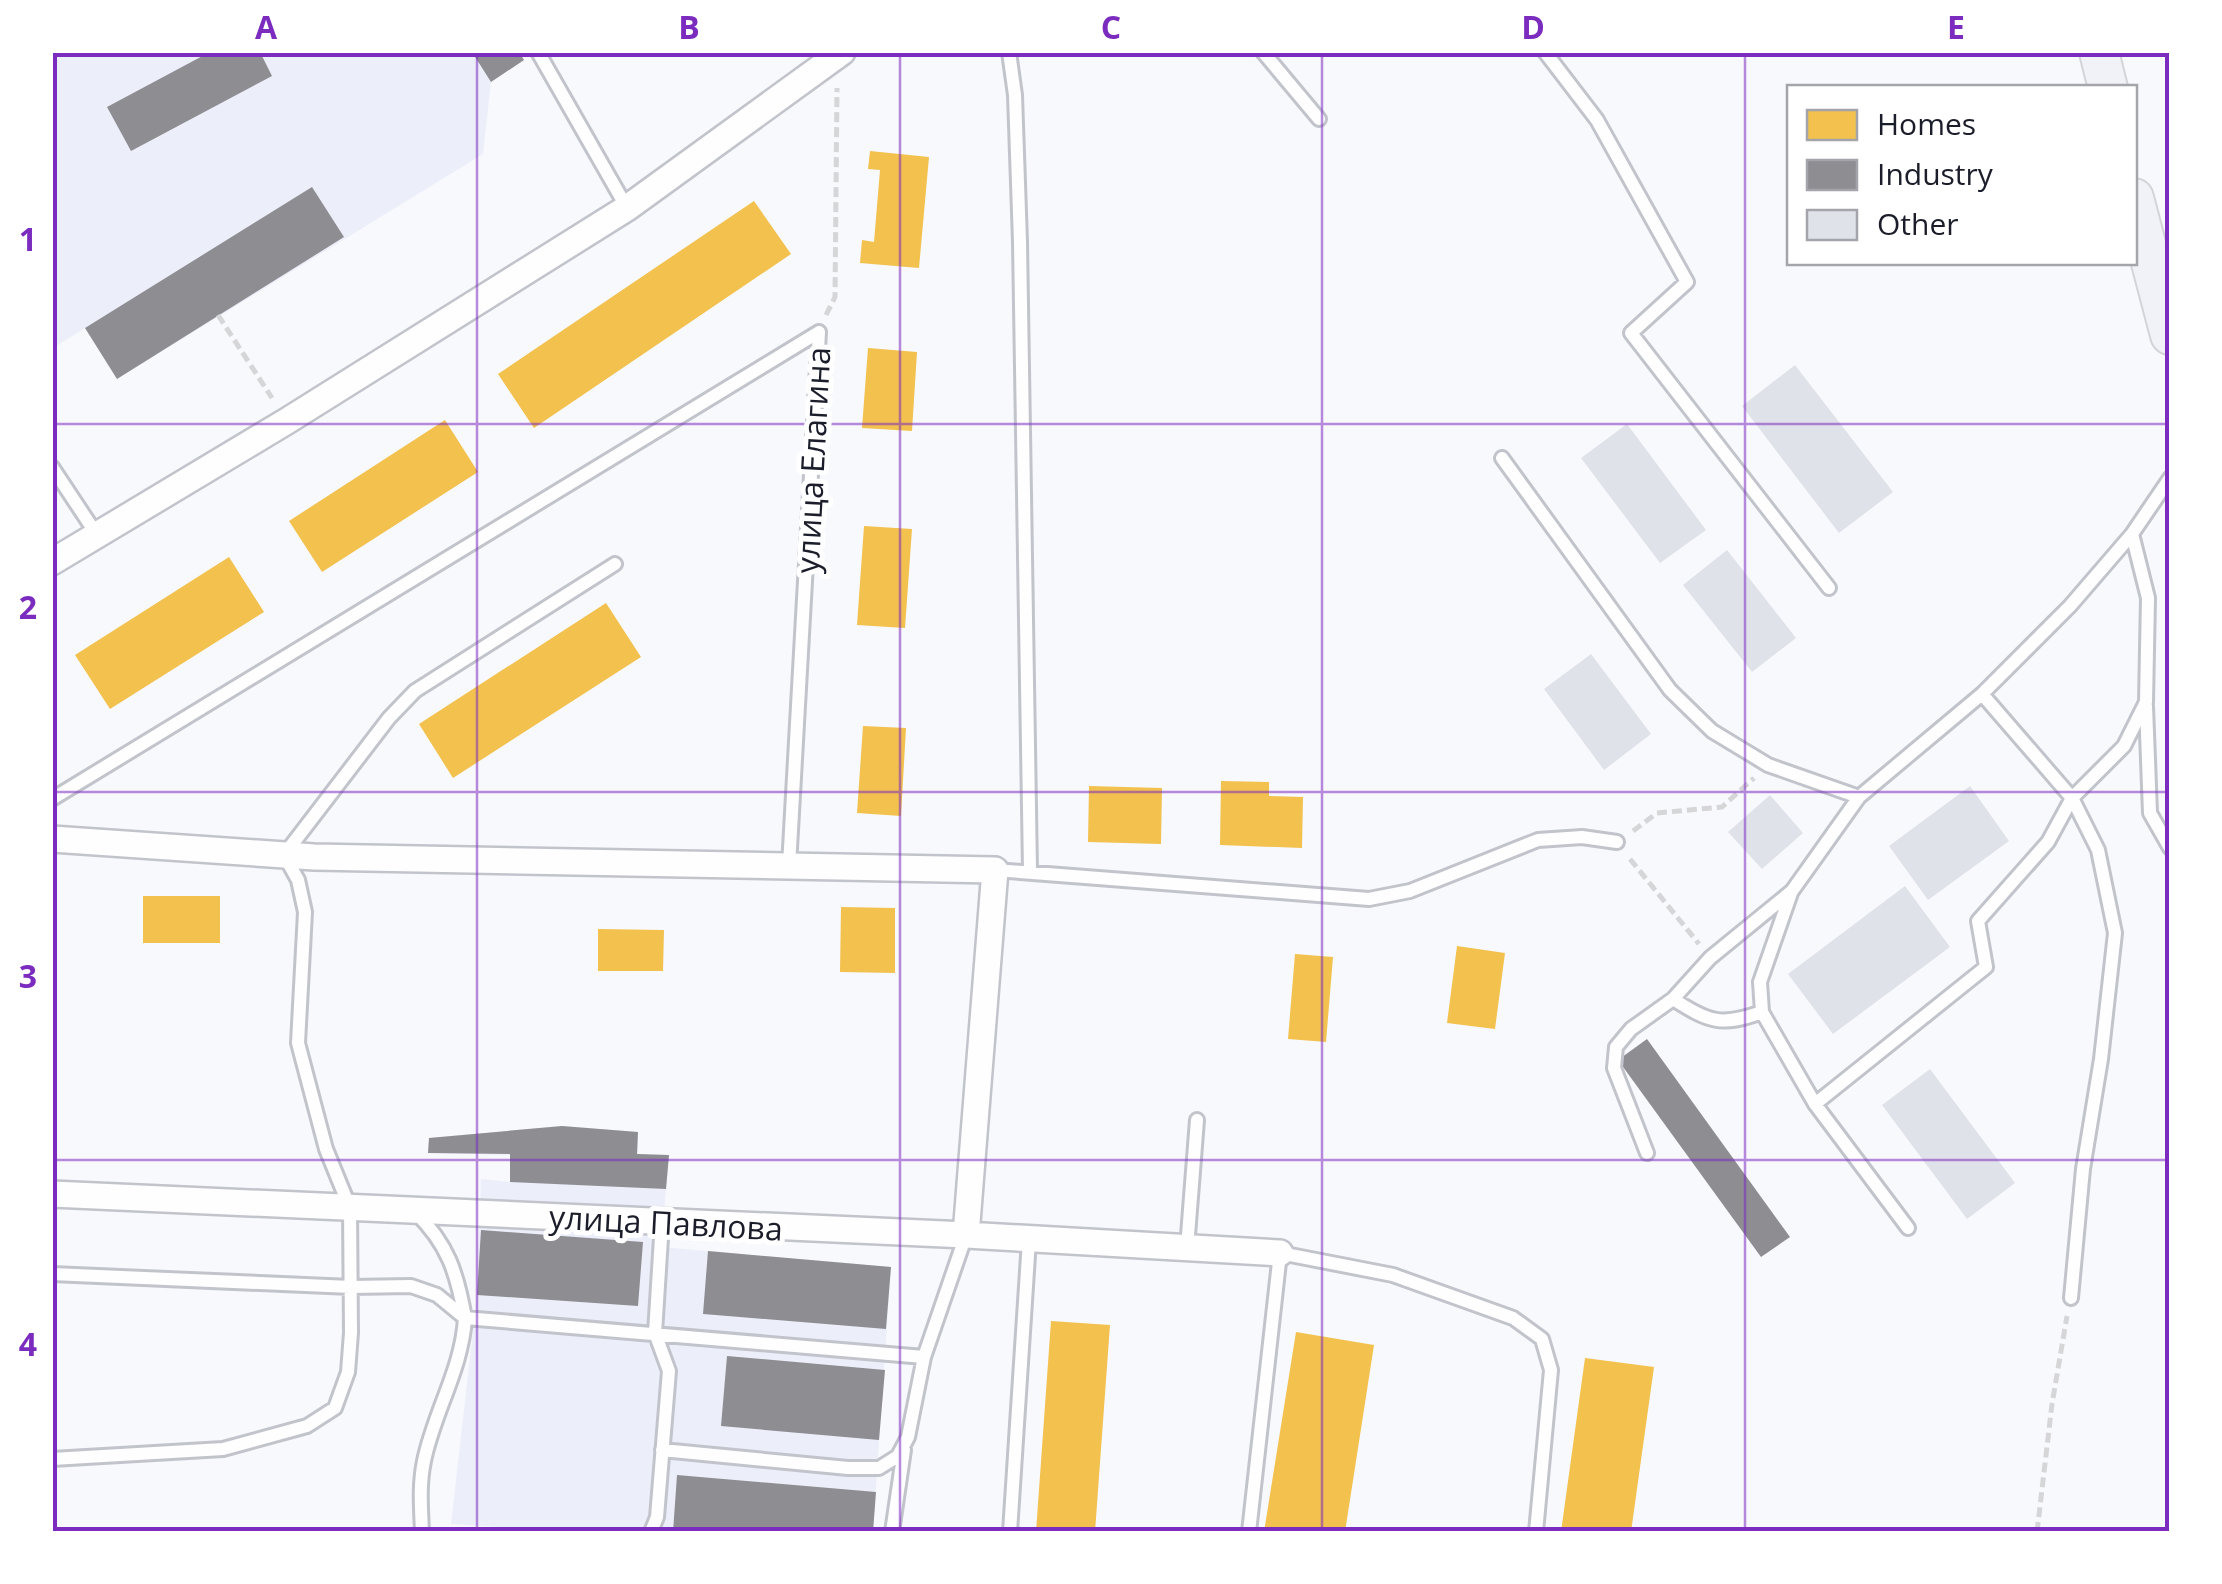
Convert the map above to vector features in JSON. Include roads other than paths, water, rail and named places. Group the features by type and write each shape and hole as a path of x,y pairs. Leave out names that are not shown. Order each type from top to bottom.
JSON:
{"main road":[{"path":"2099,52 2107,85"},
{"path":"2137,209 2170,335"}],"street":[{"path":"52,562 286,422 626,208 839,55"},
{"path":"52,838 284,855 994,870 966,1235"},
{"name":"улица Павлова","path":"52,1194 1280,1253"}],"lane":[{"path":"538,52 626,208"},
{"path":"1009,52 1015,95 1020,242 1030,871"},
{"path":"1263,52 1319,119"},
{"path":"1545,52 1597,120 1687,282 1632,333 1829,588"},
{"name":"улица Елагина","path":"52,799 819,332 790,866"},
{"path":"1502,458 1670,690 1712,730 1768,765 1859,797"},
{"path":"52,467 97,536"},
{"path":"1647,1154 1614,1068 1616,1047 1631,1028 1672,1000 1710,958 1792,891 1859,797 1982,694 2070,606 2132,534 2170,478"},
{"path":"2132,534 2148,598 2150,813 2170,848"},
{"path":"52,1460 223,1450 308,1426 335,1408 348,1372 350,1208 326,1150 298,1043 305,912 298,880 284,855 389,718 415,692 614,564"},
{"path":"1982,694 2072,798 2098,850 2115,933 2083,1169 2071,1298"},
{"path":"1815,1104 1986,967 1978,921 2048,842 2072,798 2124,746 2146,702"},
{"path":"994,870 1369,899 1410,890 1538,840 1582,837 1616,842"},
{"path":"1792,891 1760,982 1762,1012 1815,1104 1908,1228"},
{"path":"1672,1000 1707,1020 1734,1022 1762,1012"},
{"path":"1187,1248 1197,1120"},
{"path":"413,1210 437,1233 450,1260 460,1286 464,1318 460,1356 424,1457 420,1486 422,1532"},
{"path":"651,1532 657,1518 669,1371 655,1333 662,1222"},
{"path":"892,1532 905,1442 924,1357 966,1235"},
{"path":"1010,1532 1029,1240"},
{"path":"1248,1532 1280,1253 1393,1275 1513,1318 1542,1339 1552,1370 1536,1532"},
{"path":"52,1274 351,1287 412,1286 437,1295 464,1318 924,1357"},
{"path":"662,1450 879,1468 898,1456 905,1442"}]}
